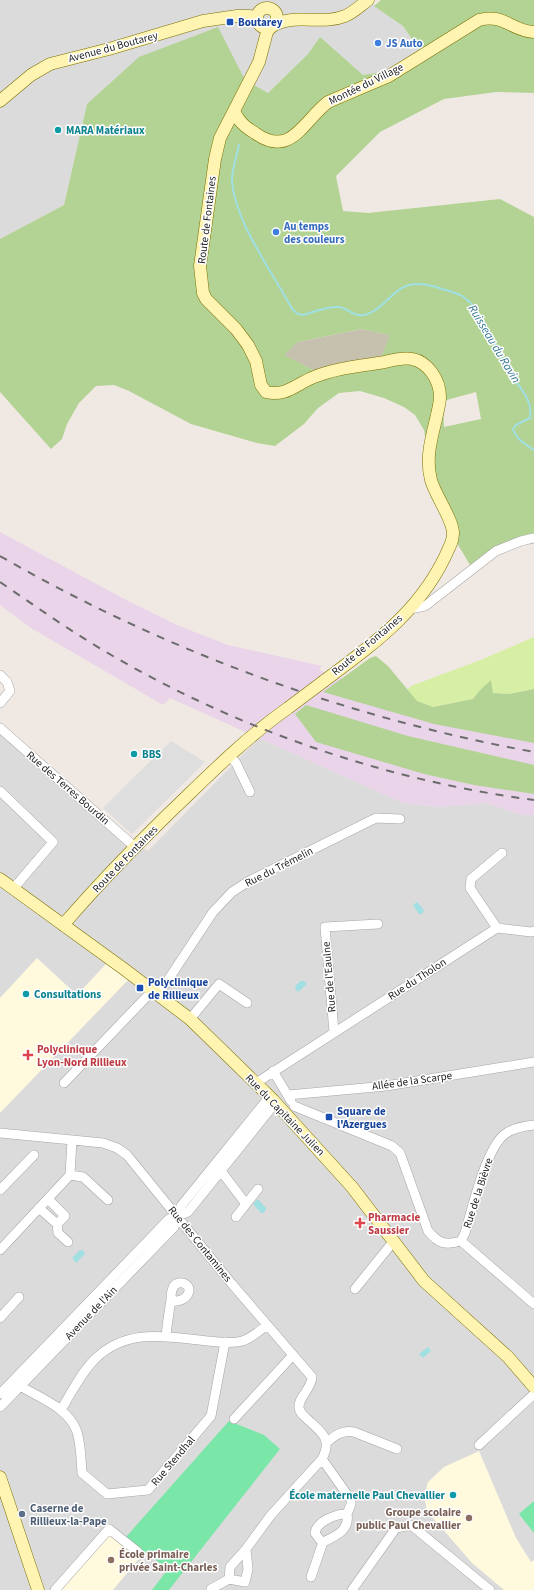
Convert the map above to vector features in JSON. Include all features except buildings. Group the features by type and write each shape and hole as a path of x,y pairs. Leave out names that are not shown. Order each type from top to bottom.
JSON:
{"street":[{"name":"Avenue du Boutarey","path":"0,101 31,75 50,64 109,49 203,21 237,16 266,14 291,19 332,19 345,16 360,4"},
{"path":"234,111 253,75 262,50 266,14"},
{"name":"Montée du Village","path":"234,111 238,120 260,137 275,141 288,140 297,135 321,107 328,102 389,76 479,20 494,18 528,32 534,32"},
{"name":"Route de Fontaines","path":"63,925 135,847 229,755 260,728 370,646 410,610 438,570 450,546 453,533 451,523 431,480 429,469 429,448 440,397 438,383 431,371 422,362 411,358 337,369 313,377 286,392 276,394 266,392 261,385 256,361 248,345 236,329 206,299 203,293 200,266 215,159 220,138 234,111"},
{"path":"410,610 425,606 496,551 521,541 534,538"},
{"path":"0,675 7,682 10,691 0,703"},
{"name":"Rue des Terres Bourdin","path":"0,728 135,847"},
{"path":"229,755 236,763 250,792"},
{"path":"0,791 53,842 13,889"},
{"name":"Rue du Trémelin","path":"64,1084 156,993 214,912 232,892 249,881 376,818 400,819"},
{"path":"502,853 471,879 470,888 497,928 531,932 534,931"},
{"name":"Rue du Capitaine Julien","path":"0,879 190,1019 273,1100 291,1111 352,1187 424,1281 508,1357 534,1387"},
{"name":"Rue de l'Eaulne","path":"334,1032 325,927 378,924"},
{"name":"Rue du Tholon","path":"256,1083 497,928"},
{"path":"190,1019 219,984 247,1003"},
{"name":"Allée de la Scarpe","path":"288,1095 386,1086 534,1062"},
{"path":"273,1071 288,1095 291,1111"},
{"name":"Avenue de l'Ain","path":"0,1407 174,1227 181,1206 218,1168 266,1101 273,1100"},
{"name":"Rue de la Bièvre","path":"291,1111 392,1146 400,1153 428,1231 436,1240 453,1244 461,1242 465,1233 485,1170 496,1142 513,1129 534,1125"},
{"name":"Rue des Contamines","path":"0,1133 103,1143 117,1148 126,1155 178,1216 232,1284 312,1377 309,1389 300,1401 300,1412 325,1436 327,1442"},
{"path":"0,1250 70,1175 72,1140"},
{"path":"0,1190 34,1155"},
{"path":"218,1168 246,1204"},
{"path":"70,1175 83,1177 108,1200"},
{"path":"236,1217 258,1189"},
{"path":"48,1199 65,1216 57,1224"},
{"path":"39,1208 57,1224 58,1233 68,1242"},
{"name":"Avenue de l'Ain","path":"0,1394 169,1219 178,1216"},
{"path":"355,1290 393,1242"},
{"path":"461,1242 534,1304"},
{"path":"0,1318 19,1297"},
{"path":"166,1337 171,1301"},
{"path":"61,1410 89,1365 100,1355 128,1339 145,1336 236,1342 247,1339 267,1324"},
{"name":"Rue Stendhal","path":"20,1386 68,1415 77,1431 82,1473 107,1494 148,1490 211,1416 225,1342"},
{"path":"234,1419 293,1355"},
{"path":"479,1444 534,1394"},
{"path":"229,1579 230,1567 246,1549 271,1515 322,1459 327,1450 327,1442 340,1432 346,1430 397,1449"},
{"path":"311,1577 323,1542 346,1527 348,1522 346,1514 351,1504 351,1500 322,1459"},
{"path":"0,1477 38,1590"},
{"path":"323,1542 315,1533 317,1528 329,1518 340,1514 346,1514"},
{"path":"352,1590 396,1528 410,1525 490,1590"},
{"path":"55,1590 109,1529 138,1552"},
{"path":"212,1589 229,1579 245,1582 248,1569 246,1549"}],"shaded area":[{"path":"0,0 367,0 403,26 421,52 383,72 363,75 320,38 308,54 268,93 245,80 87,104 64,205 0,239"},
{"path":"361,329 391,335 381,358 315,371 283,355 297,342"},
{"path":"0,532 128,601 177,625 228,645 322,666 319,670 427,708 534,733 534,815 522,815 486,803 439,807 403,803 170,698 163,705 31,628 0,605"},
{"path":"0,726 137,844 148,851 259,738 403,803 439,807 486,803 522,815 534,815 534,1590 0,1590"},
{"path":"171,741 205,762 132,834 103,808"},
{"name":"Polyclinique Lyon-Nord Rillieux","path":"37,958 77,995 106,964 128,980 0,1113 0,998"},
{"name":"Groupe scolaire public Paul Chevallier","path":"479,1451 516,1538 531,1562 534,1560 534,1590 504,1590 472,1563 427,1511 424,1496 428,1482 444,1467"},
{"name":"École primaire privée Saint-Charles","path":"108,1533 141,1556 113,1590 60,1590"}],"green space":[{"path":"381,0 534,0 534,93 496,92 444,99 380,132 336,176 343,211 368,213 500,199 534,217 534,536 526,538 470,565 457,543 430,464 424,430 415,415 404,407 384,398 360,391 339,393 318,408 304,424 275,446 257,443 191,424 129,391 114,385 96,386 79,403 67,424 62,439 51,449 0,392 0,239 64,205 87,104 139,57 218,27 245,80 268,93 308,54 320,37 363,75 383,72 421,52 403,26 374,6","holes":["361,329 390,335 381,358 335,364 315,371 284,355 297,342","476,392 481,419 444,427 443,401"]},
{"path":"534,637 534,689 509,694 493,693 491,681 480,690 473,699 433,707 417,701 407,690 411,686 483,659"},
{"path":"376,656 388,666 417,701 433,707 473,699 491,680 493,693 509,694 534,689 534,743 434,724 323,692 370,658"},
{"path":"306,705 408,736 534,765 534,794 474,785 424,774 316,742 295,714"},
{"path":"229,1421 264,1435 280,1449 169,1590 152,1590 168,1569 125,1538"},
{"path":"534,1501 534,1533 519,1514"}],"water":[{"path":"417,902 424,910 422,914 419,914 413,905"},
{"path":"301,981 304,981 307,984 298,992 295,986"},
{"path":"258,1199 266,1208 263,1213 261,1213 253,1204"},
{"path":"80,1250 84,1251 85,1254 76,1263 72,1258"},
{"path":"428,1347 431,1351 423,1358 419,1354"}],"waterway":[{"name":"Ruisseau du Ravin","path":"239,145 233,169 232,182 240,214 247,231 292,309 298,314 303,315 326,308 339,307 357,315 365,315 375,311 399,290 408,285 415,284 432,286 462,296 469,301 481,317 505,365 529,403 530,418 516,425 513,429 514,433 534,450"}],"railway":[{"path":"0,556 127,622 192,651 259,677 326,700 395,720 464,738 534,752"},
{"path":"0,582 65,627 156,680 207,705 259,727 312,747 367,765 478,791 534,800"}],"place":[{"name":"Boutarey","path":"230,22"},
{"name":"JS Auto","path":"378,43"},
{"name":"MARA Matériaux","path":"58,130"},
{"name":"Au temps des couleurs","path":"276,232"},
{"name":"BBS","path":"134,754"},
{"name":"Polyclinique de Rillieux","path":"140,988"},
{"name":"Consultations","path":"26,994"},
{"name":"Polyclinique Lyon-Nord Rillieux","path":"28,1055"},
{"name":"Square de l'Azergues","path":"329,1117"},
{"name":"Pharmacie Saussier","path":"360,1223"},
{"name":"École maternelle Paul Chevallier","path":"453,1495"},
{"name":"Caserne de Rillieux-la-Pape","path":"22,1514"},
{"name":"Groupe scolaire public Paul Chevallier","path":"469,1518"},
{"name":"École primaire privée Saint-Charles","path":"111,1560"}]}
